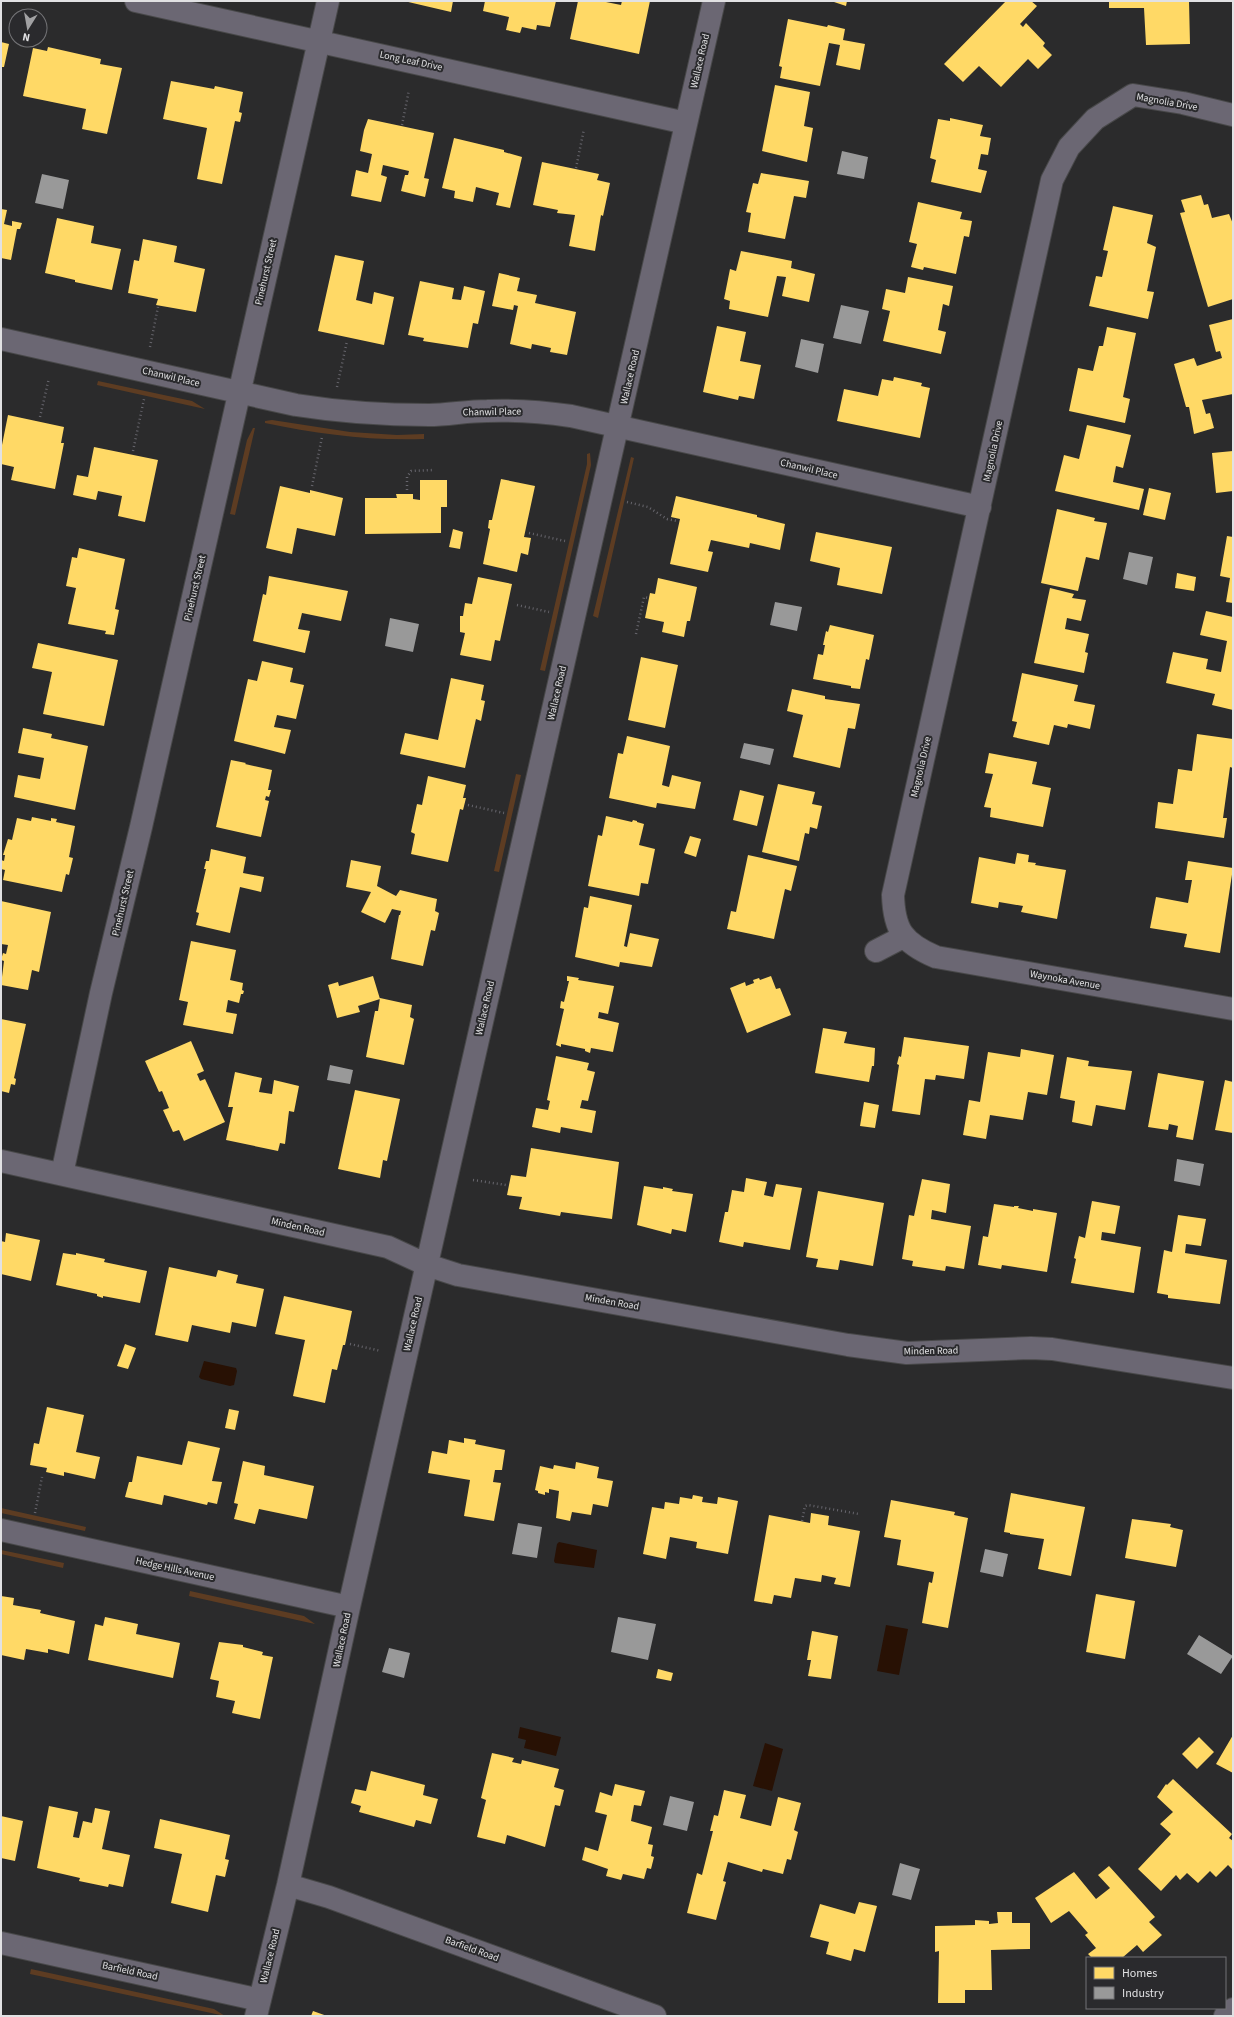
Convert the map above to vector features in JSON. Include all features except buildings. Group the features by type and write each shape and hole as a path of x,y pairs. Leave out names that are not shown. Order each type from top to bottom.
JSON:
{"street":[{"name":"Long Leaf Drive","path":"136,1 686,123"},
{"name":"Pinehurst Street","path":"62,1174 101,993 328,1"},
{"name":"Wallace Road","path":"258,2008 288,1884 349,1607 619,425 714,1"},
{"name":"Magnolia Drive","path":"903,937 894,916 893,895 1052,180 1069,147 1095,119 1133,95 1183,103 1233,115"},
{"name":"Chanwil Place","path":"1,339 239,393 332,411 369,414 430,415 487,411 540,412 619,425 980,508"},
{"path":"876,951 903,937"},
{"name":"Waynoka Avenue","path":"903,937 918,950 936,957 1233,1009"},
{"name":"Minden Road","path":"1,1161 388,1247 427,1265 458,1275 848,1345 907,1353 1031,1348 1052,1349 1233,1378"},
{"name":"Hedge Hills Avenue","path":"1,1530 349,1607"},
{"name":"Barfield Road","path":"288,1884 329,1897 655,2016"},
{"name":"Barfield Road","path":"1,1943 258,2008"},
{"path":"1225,2016 1233,2008"}],"path":[{"path":"402,125 409,90"},
{"path":"576,168 584,129"},
{"path":"149,348 158,307"},
{"path":"337,388 347,341"},
{"path":"40,417 49,378"},
{"path":"133,451 144,399"},
{"path":"312,486 322,437"},
{"path":"407,490 407,477 411,471 434,470"},
{"path":"627,502 648,507 667,519 677,521"},
{"path":"528,533 565,541"},
{"path":"636,634 644,597 648,598"},
{"path":"517,605 549,612"},
{"path":"468,805 504,813"},
{"path":"473,1180 506,1185"},
{"path":"350,1344 381,1351"},
{"path":"35,1512 42,1477"},
{"path":"802,1521 805,1506 808,1505 859,1514"}],"shaded area":[{"path":"98,381 192,401 205,409 97,385"},
{"path":"272,420 350,432 397,435 424,434 424,439 384,439 344,436 265,423 265,421"},
{"path":"253,428 255,428 235,515 230,514 247,440"},
{"path":"590,453 591,465 545,671 540,670 587,464 587,454"},
{"path":"631,457 634,458 598,618 593,616"},
{"path":"516,774 521,775 499,872 494,871"},
{"path":"204,1361 236,1368 237,1371 234,1385 230,1386 201,1379 199,1377"},
{"path":"1,1508 86,1527 85,1531 1,1513"},
{"path":"559,1542 597,1550 594,1568 555,1563 554,1561 557,1544"},
{"path":"1,1550 64,1563 63,1568 1,1554"},
{"path":"190,1591 304,1616 315,1624 189,1596"},
{"path":"886,1625 908,1629 899,1675 877,1671"},
{"path":"520,1727 561,1737 556,1756 524,1748 526,1740 518,1738"},
{"path":"765,1743 783,1749 772,1791 753,1786"},
{"path":"31,1969 214,2009 225,2016 30,1974"}]}
